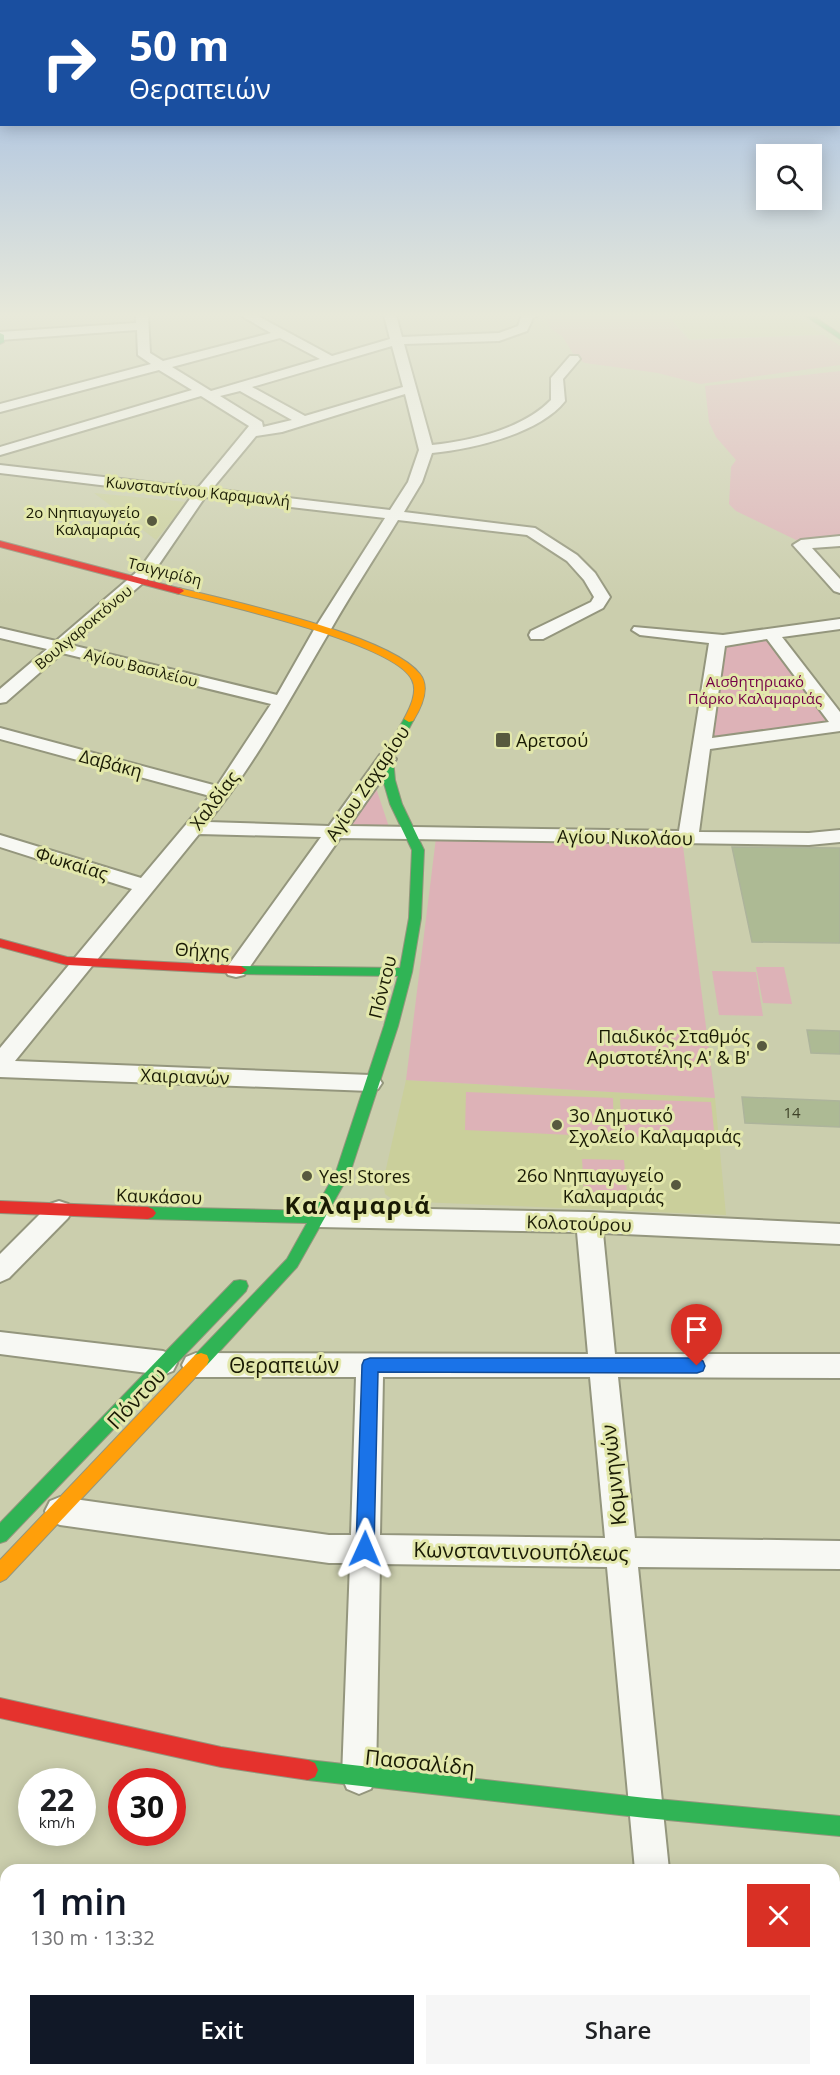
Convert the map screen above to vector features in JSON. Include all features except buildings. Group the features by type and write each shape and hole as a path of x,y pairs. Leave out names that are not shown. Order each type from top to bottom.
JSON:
{"main road":[{"name":"Τσιγγιρίδη","path":"0,544 323,628"},
{"name":"Αγίου Ζαχαρίου","path":"323,628 394,657 412,670 418,680 420,693 416,707 387,759"},
{"name":"Πόντου","path":"0,1573 292,1263 343,1173 370,1083 391,1026 406,972 415,918 418,850 396,804 389,780 387,759"},
{"name":"Θήχης","path":"0,943 67,961 236,970 406,972"},
{"name":"Καυκάσου","path":"0,1207 58,1211 318,1217"},
{"name":"Πόντου","path":"292,1238 318,1217"},
{"name":"Πόντου","path":"0,1535 14,1504 163,1363 250,1276"},
{"name":"Πασσαλίδη","path":"0,1708 221,1757 359,1777 840,1826"}],"street":[{"path":"0,451 140,412"},
{"path":"238,412 256,423 251,432"},
{"path":"287,412 303,421"},
{"path":"251,432 277,429 333,412"},
{"path":"415,412 426,450 474,442 549,412"},
{"name":"Βουλγαροκτόνου","path":"0,698 137,581 156,560 202,492 251,432"},
{"name":"Χαλδίας","path":"0,1064 222,793 282,701 323,628 415,482 426,450"},
{"name":"Κωνσταντίνου Καραμανλή","path":"0,469 395,513 530,531 578,565 596,583 601,601 537,635"},
{"path":"840,541 801,545 840,588"},
{"path":"640,630 723,640 840,624"},
{"name":"Αγίου Βασιλείου","path":"0,633 282,701"},
{"path":"700,745 840,725 771,633"},
{"path":"688,837 700,745 717,644 723,640"},
{"name":"Δαβάκη","path":"0,733 222,793"},
{"name":"Αγίου Ζαχαρίου","path":"236,970 387,759"},
{"name":"Αγίου Νικολάου","path":"194,828 411,834 809,839 840,836"},
{"name":"Φωκαίας","path":"0,841 144,886"},
{"name":"Χαιριανών","path":"0,1069 370,1083"},
{"path":"0,1271 58,1211"},
{"name":"Κολοτούρου","path":"318,1217 589,1222 840,1234"},
{"name":"Κομνηνών","path":"589,1222 651,1864"},
{"path":"0,1343 163,1363"},
{"name":"Θεραπειών","path":"196,1365 840,1366"},
{"path":"359,1777 370,1365"},
{"name":"Κωνσταντινουπόλεως","path":"60,1510 329,1549 840,1556"}],"shaded area":[{"name":"2ο Νηπιαγωγείο Καλαμαριάς","path":"94,493 187,502 156,540"},
{"name":"3ο Δημοτικό Σχολείο Καλαμαριάς","path":"406,1080 715,1098 726,1215 395,1201 385,1194 383,1182"}],"green space":[{"path":"708,412 840,412 840,536 796,540 736,511 729,504 731,467 736,460 716,437 709,422"},
{"name":"Αισθητηριακό Πάρκο Καλαμαριάς","path":"764,637 827,722 707,738 722,646"},
{"path":"375,785 389,827 349,827"},
{"path":"436,838 683,846 715,1098 406,1080"},
{"path":"756,967 784,967 792,1004 763,1003"},
{"path":"712,971 756,972 763,1016 719,1015"},
{"path":"466,1092 613,1098 614,1137 465,1130"},
{"path":"620,1099 711,1102 715,1140 622,1136"},
{"path":"582,1159 624,1160 627,1193 584,1192"}],"traffic: fast":[{"path":"201,1360 292,1263 343,1173 391,1026 406,972 415,918 418,850 396,804 389,780 387,759 409,719"},
{"path":"241,970 406,972"},
{"path":"148,1213 318,1217"},
{"path":"0,1535 240,1286"},
{"path":"308,1770 646,1808 840,1826"}],"traffic: slow":[{"path":"179,591 344,637 402,663 416,676 419,687 416,704 409,719"},
{"path":"0,1573 201,1360"}],"traffic: jam":[{"path":"0,544 179,591"},
{"path":"0,943 67,961 241,970"},
{"path":"0,1207 148,1213"},
{"path":"0,1708 221,1757 308,1770"}],"place":[{"name":"2ο Νηπιαγωγείο Καλαμαριάς","path":"152,521"},
{"name":"Αρετσού","path":"503,740"},
{"name":"Παιδικός Σταθμός Αριστοτέλης Α' & Β'","path":"762,1046"},
{"name":"3ο Δημοτικό Σχολείο Καλαμαριάς","path":"557,1125"},
{"name":"Yes! Stores","path":"307,1176"},
{"name":"26ο Νηπιαγωγείο Καλαμαριάς","path":"676,1185"}],"district":[{"name":"Καλαμαριά","path":"358,1204"}],"route":[{"path":"365,1549 370,1365 697,1366"}]}
